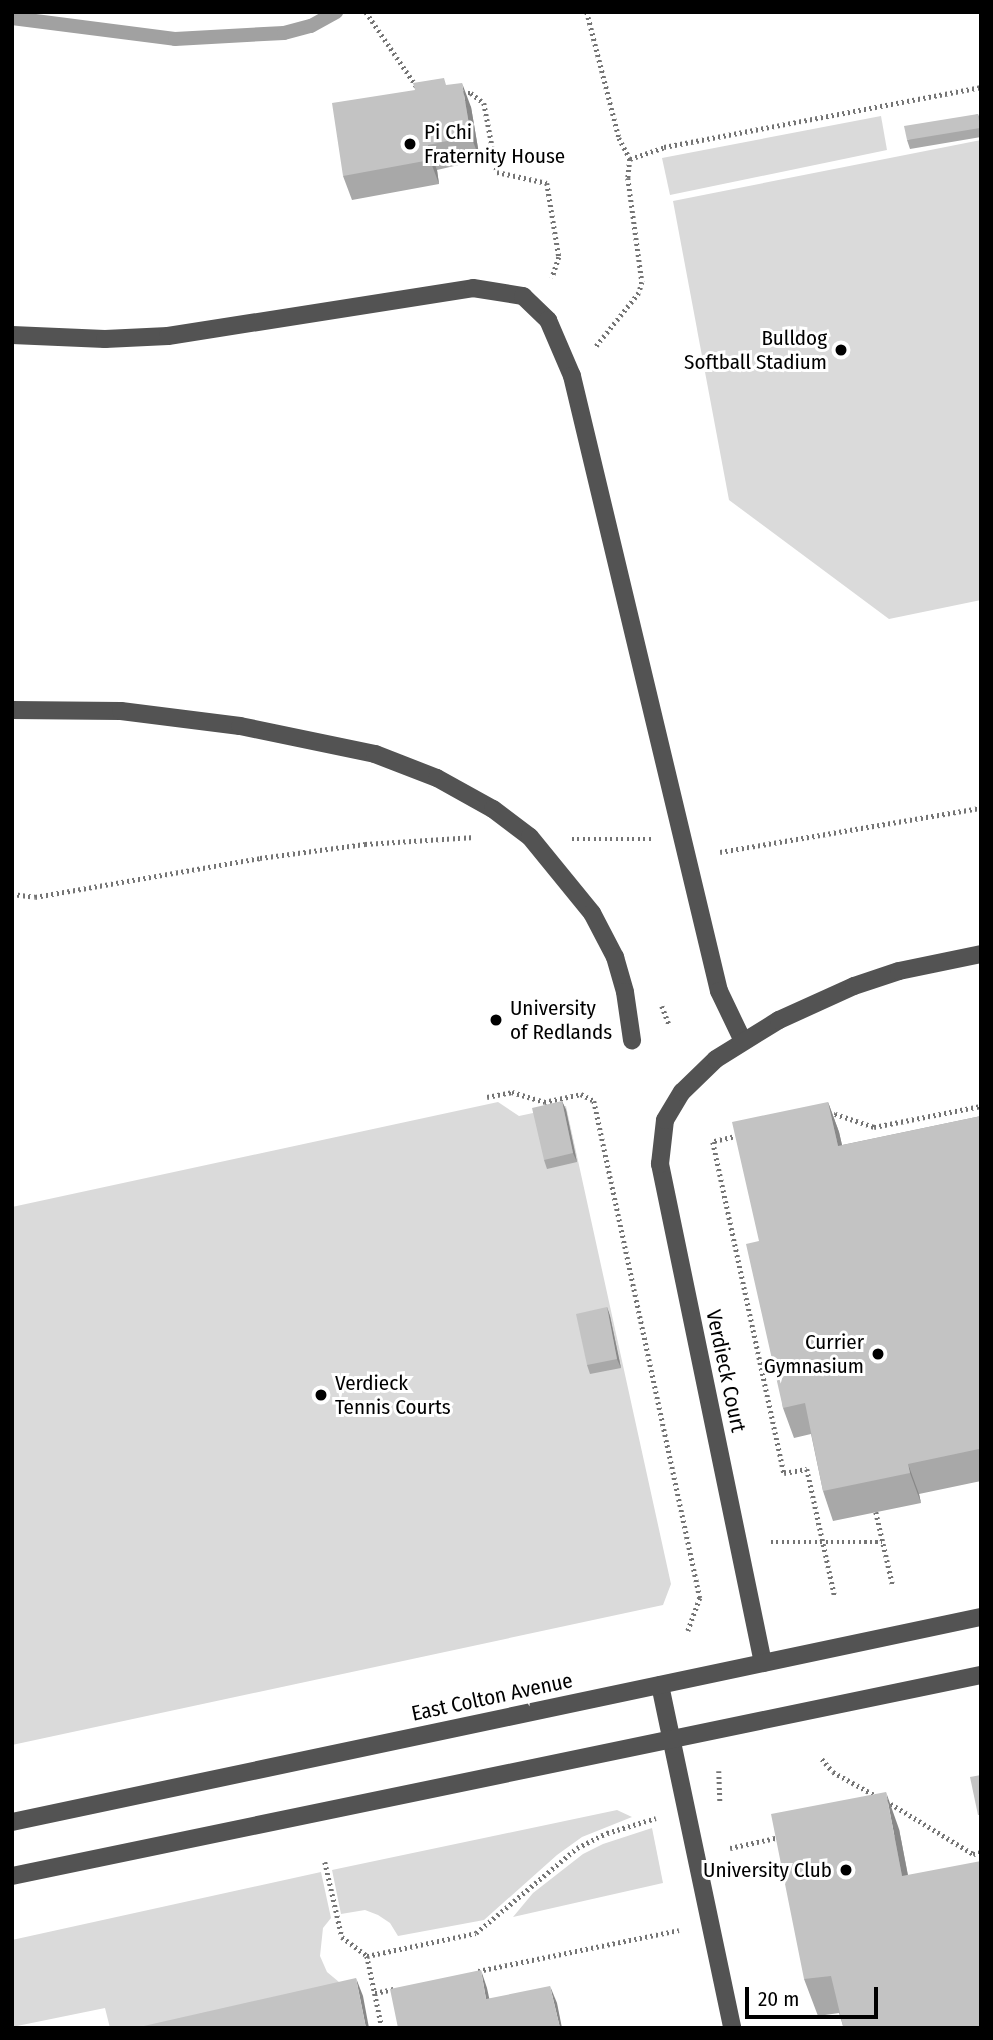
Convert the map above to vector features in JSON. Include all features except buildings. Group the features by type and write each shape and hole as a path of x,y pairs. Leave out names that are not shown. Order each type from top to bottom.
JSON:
{"street":[{"path":"12,335 105,340 168,336 473,288 523,296 548,320 572,376 719,991 743,1041"},
{"path":"12,710 121,711 240,726 375,754 437,778 493,809 530,837 592,913 615,957 625,992 632,1040"},
{"name":"Verdieck Court","path":"763,1663 660,1164 665,1120 682,1092 716,1059 743,1041 854,986 899,971 981,954"},
{"name":"East Colton Avenue","path":"12,1822 981,1617"},
{"path":"12,1876 981,1675"},
{"path":"660,1685 732,2028"}],"path":[{"path":"572,376 639,293 642,282 628,178 630,159 619,138 587,12"},
{"path":"367,13 422,95"},
{"path":"630,159 664,147 981,87"},
{"path":"456,94 471,93 484,103 497,172 547,183 559,257 539,312"},
{"path":"720,852 981,808"},
{"path":"12,894 35,897 260,858 365,844 484,836"},
{"path":"568,839 656,839"},
{"path":"487,1097 512,1092 544,1102 580,1094 594,1101 700,1598 688,1631"},
{"path":"821,1117 835,1114 874,1128 981,1106"},
{"path":"740,1136 713,1142 783,1473 807,1469 835,1597"},
{"path":"876,1511 893,1586"},
{"path":"738,1542 882,1542"},
{"path":"822,1759 832,1772 905,1811 972,1854 981,1852"},
{"path":"654,1808 659,1830"},
{"path":"891,1814 905,1811"},
{"path":"367,1956 476,1933 578,1848 607,1833 656,1818"},
{"path":"730,1848 783,1837"},
{"path":"325,1862 342,1937 367,1956 382,2028"},
{"path":"467,1974 679,1930 676,1918"},
{"path":"375,1993 401,1987"}],"shaded area":[{"path":"881,116 887,150 670,195 662,158"},
{"name":"Bulldog Softball Stadium","path":"981,140 981,600 889,619 729,500 673,201"},
{"name":"Verdieck Tennis Courts","path":"498,1102 519,1116 566,1106 671,1584 663,1605 12,1745 12,1207"},
{"path":"617,1810 632,1817 582,1837 557,1855 484,1920 398,1936 390,1923 378,1915 365,1910 341,1914 332,1870"},
{"path":"652,1828 663,1883 513,1917 533,1893 583,1854 603,1844"},
{"path":"321,1872 331,1918 323,1928 320,1956 327,1972 345,1987 158,2028 110,2028 105,2008 12,2027 12,1940"}],"waterway":[{"path":"12,18 175,39 284,33 311,26 336,12"}],"place":[{"name":"Pi Chi Fraternity House","path":"410,144"},
{"name":"Bulldog Softball Stadium","path":"841,350"},
{"name":"University of Redlands","path":"496,1020"},
{"name":"Currier Gymnasium","path":"878,1354"},
{"name":"Verdieck Tennis Courts","path":"321,1395"},
{"name":"University Club","path":"846,1870"}]}
